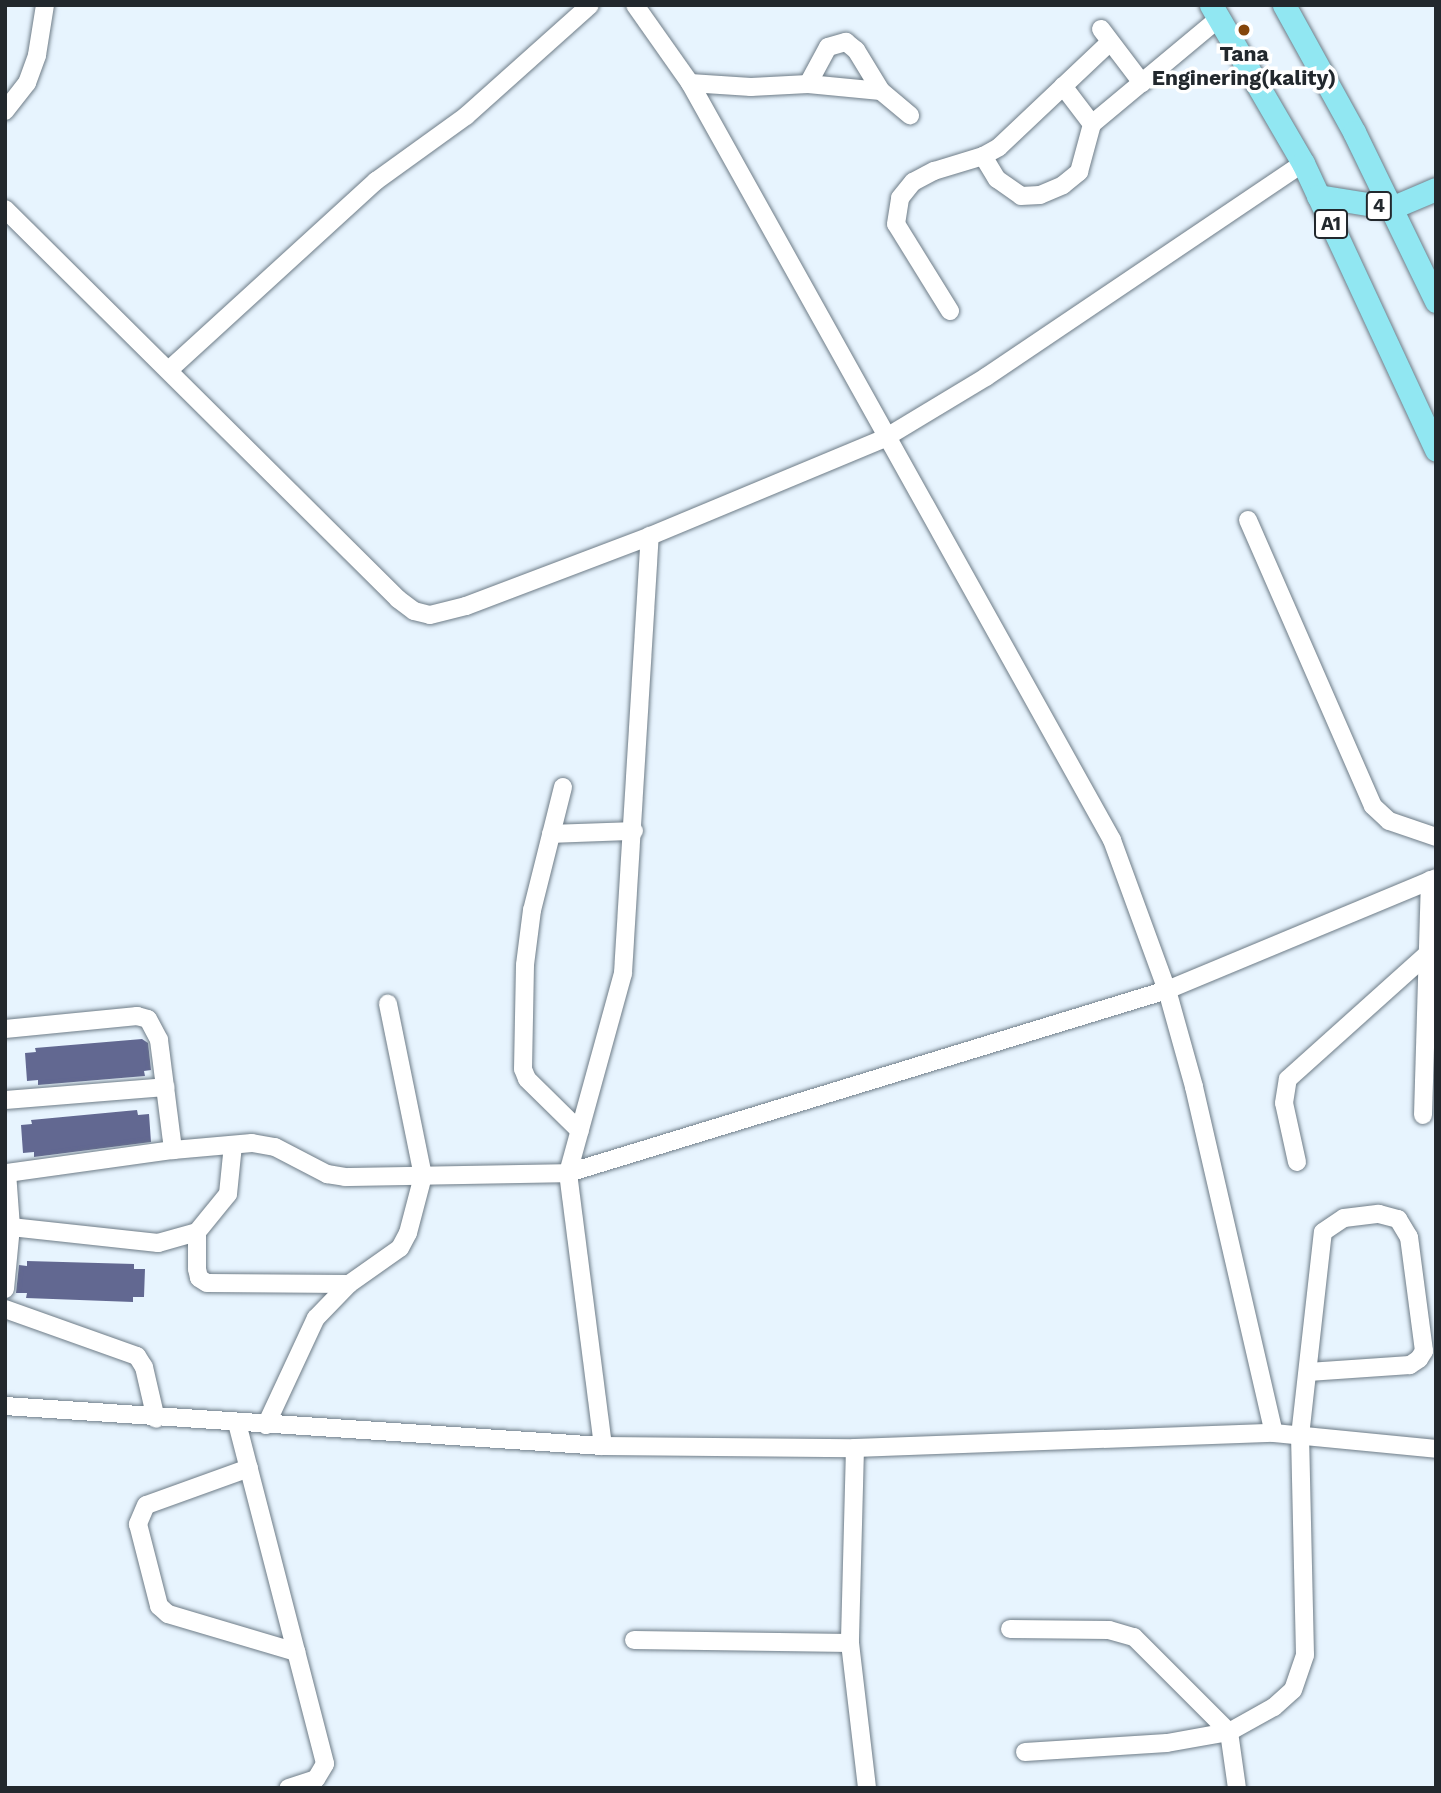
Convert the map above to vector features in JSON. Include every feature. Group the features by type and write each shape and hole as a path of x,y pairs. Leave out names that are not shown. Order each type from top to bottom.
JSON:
{"main road":[{"path":"1284,5 1391,208 1436,301"},
{"name":"A1","path":"1215,11 1303,163 1436,450"},
{"name":"4","path":"1318,196 1391,208 1436,189"}],"street":[{"path":"5,111 27,83 37,55 44,5"},
{"path":"170,369 376,181 466,116 590,5"},
{"path":"635,5 690,83 885,438 1098,810 1167,990 1194,1087 1273,1433"},
{"path":"983,156 1010,191 1021,196 1040,195 1079,173 1092,124 1142,83 1215,11"},
{"path":"950,312 896,224 895,211 913,182 983,156 1063,86 1105,36 1142,83"},
{"path":"808,84 828,47 846,42 856,50 881,91 910,115"},
{"path":"690,83 751,88 808,84 881,91"},
{"path":"1063,86 1092,124"},
{"path":"5,209 414,611 446,613 650,536 885,438 986,377 1303,163"},
{"path":"1248,520 1373,806 1388,821 1436,837"},
{"path":"603,1446 568,1174 623,973 634,831 650,536"},
{"path":"563,788 532,910 525,965 523,1069 527,1079 580,1131"},
{"path":"551,834 634,831"},
{"path":"5,1289 8,1227 6,1168 233,1145 275,1147 327,1174 345,1177 568,1174 1167,990 1433,879 1426,955 1423,1115"},
{"path":"1297,1162 1284,1103 1289,1079 1426,955"},
{"path":"266,1425 316,1318 349,1284 400,1248 423,1176 388,1004"},
{"path":"5,1029 137,1016 148,1019 159,1040 173,1150"},
{"path":"5,1100 165,1087"},
{"path":"8,1227 158,1243 197,1232 228,1194 233,1145"},
{"path":"1025,1752 1167,1743 1229,1732 1274,1707 1293,1690 1301,1675 1305,1655 1300,1436 1323,1232 1344,1218 1379,1214 1398,1219 1409,1237 1424,1351 1419,1359 1410,1365 1308,1372"},
{"path":"197,1232 197,1269 199,1278 207,1283 349,1284"},
{"path":"5,1309 136,1356 144,1367 156,1419"},
{"path":"5,1406 156,1419 603,1446 855,1447 1273,1433 1436,1449"},
{"path":"237,1423 325,1765 316,1779 288,1788"},
{"path":"855,1447 850,1643 867,1788"},
{"path":"249,1468 146,1505 138,1524 159,1606 168,1614 296,1652"},
{"path":"1010,1629 1109,1630 1135,1637 1229,1732 1237,1788"},
{"path":"634,1640 850,1643"}],"building":[{"path":"142,1039 148,1043 151,1070 144,1071 145,1076 38,1085 38,1080 27,1081 25,1053 36,1052 35,1048"},
{"path":"137,1110 138,1115 149,1114 151,1142 34,1157 34,1152 23,1153 21,1125 32,1124 31,1120"},
{"path":"27,1261 134,1264 134,1269 145,1269 144,1297 133,1297 133,1302 26,1298 27,1293 16,1293 19,1265 27,1266"}],"place":[{"name":"Tana Enginering(kality)","path":"1244,30"}]}
